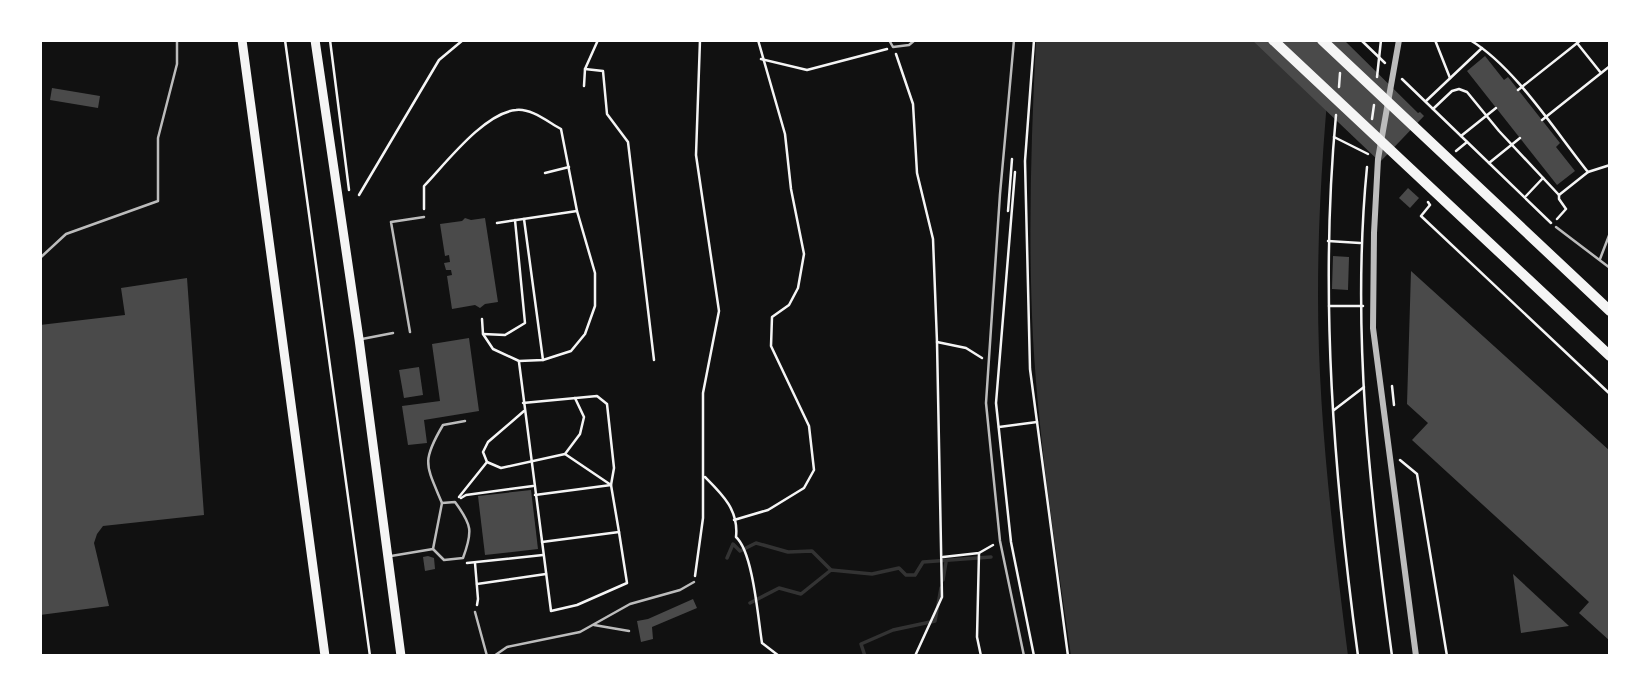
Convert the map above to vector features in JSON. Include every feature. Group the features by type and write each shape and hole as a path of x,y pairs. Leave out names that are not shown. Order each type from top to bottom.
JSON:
{"main road":[{"path":"242,40 326,656"},
{"path":"315,40 359,339 401,656"},
{"path":"1273,40 1610,356"},
{"path":"1322,40 1610,311"}],"street":[{"path":"1399,40 1377,159 1373,306 1379,375 1416,656"}],"lane":[{"path":"40,258 66,234 158,201 158,138 177,64 177,40"},
{"path":"889,40 893,47 909,45 915,40"},
{"path":"1014,40 1000,194 986,403 1000,541 1029,656"},
{"path":"410,332 391,222 424,218"},
{"path":"1556,227 1610,268"},
{"path":"1600,260 1610,233"},
{"path":"359,339 393,333"},
{"path":"433,549 442,503 426,465 432,443 443,425 465,421"},
{"path":"433,549 444,560 463,558 471,537 468,520 455,502 442,503"},
{"path":"388,556 433,549"},
{"path":"494,656 507,647 580,632 630,604 680,590 694,583"},
{"path":"475,612 487,656"},
{"path":"594,625 629,631"}],"path":[{"path":"285,40 370,656"},
{"path":"359,195 439,60 463,40"},
{"path":"584,86 585,69 598,40"},
{"path":"694,583 703,517 703,393 719,311 696,155 701,40"},
{"path":"734,520 768,509 804,488 814,470 809,426 771,346 772,317 789,305 798,288 804,254 791,189 785,134 761,59 758,40"},
{"path":"1034,40 1025,173 1030,369 1069,656"},
{"path":"1436,40 1450,78"},
{"path":"1470,40 1513,77 1543,119 1588,172"},
{"path":"1520,89 1581,40"},
{"path":"1577,43 1601,73"},
{"path":"761,59 807,70 893,47 913,104 917,173 933,239 943,557 942,597 915,656"},
{"path":"1482,48 1427,103 1556,227"},
{"path":"1543,119 1610,66"},
{"path":"1338,94 1341,67"},
{"path":"585,69 603,71 607,114 628,142 654,360"},
{"path":"1433,109 1452,91 1459,89 1468,92 1511,145 1559,195 1565,212 1552,223"},
{"path":"1336,108 1328,241 1329,306 1339,486 1358,656"},
{"path":"1461,136 1496,108"},
{"path":"424,218 424,186 488,120 516,110 536,115 561,130 576,211 596,273 596,306 585,334 571,351 543,360 519,361 493,349 483,334 482,319"},
{"path":"1334,137 1377,159"},
{"path":"1489,163 1520,138"},
{"path":"1457,152 1467,142"},
{"path":"1012,159 992,404 1006,543 1029,656"},
{"path":"1559,195 1588,172 1610,165"},
{"path":"545,173 569,167"},
{"path":"1025,173 1016,172 996,403 1011,542 1029,656"},
{"path":"1525,197 1543,178"},
{"path":"1424,198 1430,205 1421,216 1610,394"},
{"path":"497,223 576,211"},
{"path":"524,219 543,360"},
{"path":"483,334 505,335 525,323 515,220"},
{"path":"1328,241 1374,245"},
{"path":"1329,306 1373,306"},
{"path":"937,342 965,348 981,358 989,358"},
{"path":"519,361 523,403 524,411 551,611 577,605 627,583 611,485 614,468 607,404 597,396 523,403"},
{"path":"1392,386 1395,411"},
{"path":"1334,410 1364,387 1366,440 1392,656"},
{"path":"524,411 488,442 483,452 487,462 501,468 565,454 580,434 584,417 575,398"},
{"path":"999,427 1037,422"},
{"path":"1399,449 1400,462 1417,474 1447,656"},
{"path":"565,454 611,485"},
{"path":"455,502 487,462"},
{"path":"703,475 727,498 737,528 736,537 742,542 748,561 762,643 779,656"},
{"path":"535,495 611,485"},
{"path":"455,502 466,495 534,486"},
{"path":"541,542 619,532"},
{"path":"943,557 979,553 1000,541"},
{"path":"979,553 977,637 981,656"},
{"path":"468,564 543,555"},
{"path":"475,563 478,599 475,612"},
{"path":"477,584 546,574"}],"shaded area":[{"path":"1036,40 1333,40 1320,199 1319,340 1327,476 1348,656 1071,656 1044,458 1033,338 1031,189"}],"building":[{"path":"1252,40 1344,40 1424,116 1380,162"},
{"path":"1485,56 1504,80 1508,77 1560,143 1556,147 1575,171 1557,185 1467,71"},
{"path":"52,88 100,96 98,108 50,100"},
{"path":"1408,188 1419,198 1410,208 1399,198"},
{"path":"465,218 485,218 498,302 485,304 480,308 475,305 452,309 447,276 452,275 451,270 446,270 444,263 450,262 449,255 445,256 440,224 462,221"},
{"path":"1333,256 1349,257 1348,290 1332,289"},
{"path":"1411,271 1610,451 1610,641 1579,613 1589,602 1412,440 1428,423 1407,404"},
{"path":"187,278 204,515 103,526 94,543 109,606 40,615 40,325 125,315 121,288"},
{"path":"469,338 479,411 424,420 427,443 408,445 402,406 440,401 432,344"},
{"path":"419,367 423,395 404,398 399,370"},
{"path":"531,490 538,549 485,555 478,496"},
{"path":"423,557 434,558 435,569 425,571"},
{"path":"1513,574 1569,626 1521,633"},
{"path":"693,599 697,608 652,627 653,639 641,642 637,621 648,619"}],"waterway":[{"path":"727,558 733,544 740,551 756,543 788,552 812,551 831,570"},
{"path":"750,603 779,588 801,594 831,570 872,574 899,568 906,575 915,575 923,562 991,557"},
{"path":"943,580 946,562"},
{"path":"865,656 861,644 893,630 935,621 941,588"}]}
